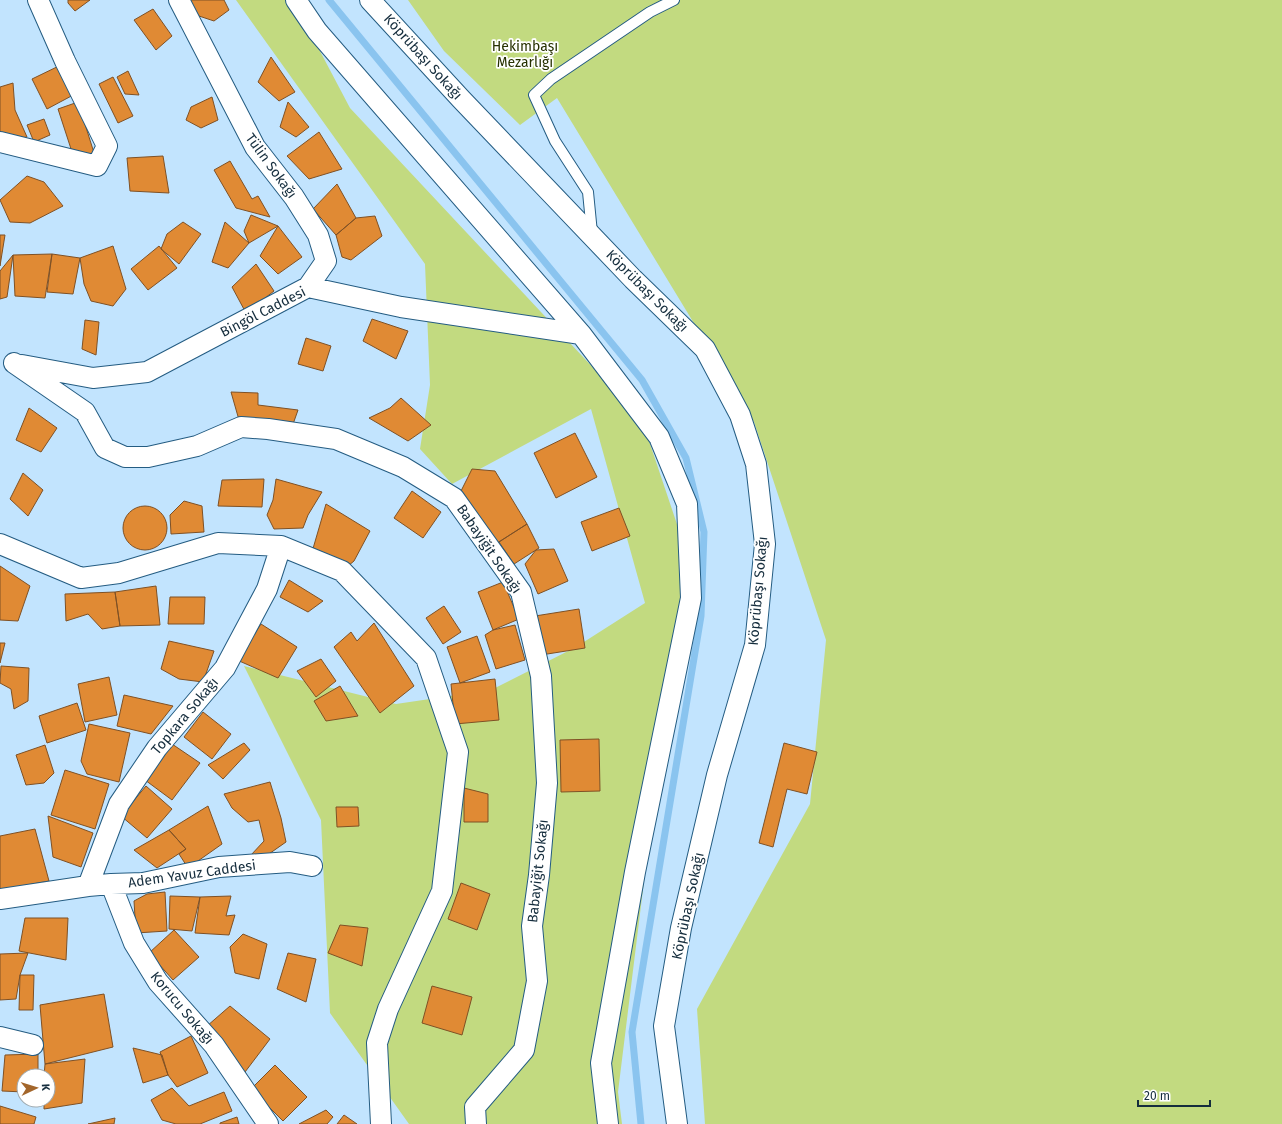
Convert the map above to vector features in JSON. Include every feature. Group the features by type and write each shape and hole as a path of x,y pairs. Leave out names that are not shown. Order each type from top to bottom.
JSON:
{"street":[{"path":"0,142 97,166 107,146 65,61 38,0"},
{"name":"Tülin Sokağı","path":"179,0 255,147 294,197 318,236 326,261 308,287"},
{"path":"296,0 317,31 581,334 659,437 687,504 691,598 635,872 602,1063 608,1124"},
{"name":"Köprübaşı Sokağı","path":"370,0 461,99 592,236 705,349 740,415 756,464 765,544 755,645 717,775 681,928 664,1026 677,1124"},
{"name":"Bingöl Caddesi","path":"7,362 93,378 146,372 308,287 402,307 581,334"},
{"name":"Babayiğit Sokağı","path":"7,362 84,412 105,448 125,457 148,458 197,446 241,427 268,429 336,439 403,467 454,498 521,592 541,676 547,783 539,875 532,926 537,981 524,1050 475,1107 476,1124"},
{"path":"0,544 81,578 119,573 218,543 281,546 342,571 426,658 458,752 442,891 388,1009 377,1044 381,1124"},
{"name":"Topkara Sokağı","path":"88,886 119,804 157,748 225,668 267,589 281,546"},
{"name":"Adem Yavuz Caddesi","path":"0,899 88,886 143,883 219,868 290,862 312,866"},
{"name":"Korucu Sokağı","path":"111,884 134,943 158,982 214,1045 268,1124"},
{"path":"0,1037 33,1044"}],"lane":[{"path":"592,236 588,192 555,141 534,95 551,79 623,30 650,12 674,0"}],"green space":[{"path":"236,0 293,0 350,108 642,420 687,554 656,784 618,1092 622,1124 409,1124 330,1013 321,820 244,666 396,704 491,690 576,647 645,603 591,409 452,484 420,449 430,385 425,264"},
{"name":"Hekimbaşı Mezarlığı","path":"408,0 1282,0 1282,1124 705,1124 697,1009 810,804 826,640 754,422 557,98 520,125 444,51"}],"building":[{"path":"68,0 90,0 75,11 68,3"},
{"path":"189,0 224,0 229,10 214,21 193,14"},
{"path":"153,9 172,36 156,50 134,20"},
{"path":"271,57 295,92 279,101 258,82"},
{"path":"63,64 77,93 47,109 32,79"},
{"path":"128,71 139,95 125,94 117,77"},
{"path":"113,77 133,116 118,123 99,84"},
{"path":"13,83 15,110 27,137 8,140 0,137 0,87"},
{"path":"212,97 218,120 201,128 186,120 191,107"},
{"path":"78,102 95,156 73,155 58,109"},
{"path":"288,102 309,127 296,137 280,127"},
{"path":"44,119 50,135 34,142 27,125"},
{"path":"319,132 342,169 309,179 287,156"},
{"path":"163,156 169,193 130,191 127,158"},
{"path":"230,161 252,199 258,196 270,217 236,208 214,170"},
{"path":"27,176 44,182 63,206 30,223 10,222 0,200"},
{"path":"337,184 356,218 336,235 313,209"},
{"path":"251,215 278,226 249,243 244,231"},
{"path":"375,216 382,236 351,260 342,257 336,235 356,218"},
{"path":"183,222 201,234 179,264 161,249 167,234"},
{"path":"225,222 249,243 228,268 212,262"},
{"path":"278,226 302,257 278,274 260,256"},
{"path":"0,235 5,235 0,266"},
{"path":"113,246 126,289 113,306 91,301 84,284 80,258"},
{"path":"159,246 177,268 148,290 131,269"},
{"path":"52,254 80,258 73,294 47,292"},
{"path":"52,254 45,298 15,296 13,255"},
{"path":"13,255 7,297 0,299 0,271"},
{"path":"256,264 274,291 246,313 232,287"},
{"path":"372,319 408,331 396,359 363,341"},
{"path":"85,320 99,322 96,355 82,349"},
{"path":"306,338 331,346 323,371 298,364"},
{"path":"231,392 258,393 258,405 298,410 292,427 241,427"},
{"path":"401,398 431,425 408,441 369,418 390,408"},
{"path":"29,408 57,428 41,452 16,440"},
{"path":"575,433 597,477 556,498 534,453"},
{"path":"472,469 495,471 527,524 494,545 461,491"},
{"path":"23,473 43,490 28,516 10,499"},
{"path":"264,479 262,507 218,506 222,480"},
{"path":"276,479 322,492 308,515 303,528 274,529 267,515 273,500"},
{"path":"412,491 441,512 423,538 394,518"},
{"path":"184,501 202,506 204,532 171,534 170,515"},
{"path":"326,504 370,531 354,561 342,571 312,552"},
{"path":"141,506 149,506 154,507 161,512 166,519 166,537 161,544 154,549 141,550 133,547 126,540 123,532 123,524 126,516 133,509"},
{"path":"619,508 630,536 592,551 581,522"},
{"path":"527,524 539,548 514,564 499,542"},
{"path":"554,549 568,581 538,594 525,564 536,550"},
{"path":"0,566 30,586 18,621 0,620"},
{"path":"289,580 323,601 308,612 280,597"},
{"path":"503,582 519,619 493,630 478,592"},
{"path":"156,586 160,625 120,626 115,592"},
{"path":"115,592 120,626 102,629 88,614 66,621 65,594"},
{"path":"170,597 205,597 204,624 168,624"},
{"path":"444,606 461,632 443,644 426,618"},
{"path":"579,609 585,648 541,655 535,616"},
{"path":"374,623 414,686 380,713 334,647 351,632 357,641"},
{"path":"261,624 297,647 278,678 237,660"},
{"path":"515,625 525,660 496,669 485,635 493,630"},
{"path":"477,636 490,672 460,683 447,647"},
{"path":"169,641 214,651 203,682 179,679 161,669"},
{"path":"0,643 5,643 0,663"},
{"path":"321,659 336,681 316,697 297,671"},
{"path":"1,666 29,668 28,701 14,709 11,689 0,683"},
{"path":"109,677 117,715 85,722 78,684"},
{"path":"495,679 499,720 455,724 451,684"},
{"path":"340,686 358,716 326,721 314,701"},
{"path":"124,695 173,706 151,734 117,726"},
{"path":"77,703 86,730 47,743 39,716"},
{"path":"203,712 231,734 212,759 184,737"},
{"path":"89,724 130,733 119,782 87,774 81,761"},
{"path":"599,739 600,791 561,792 560,740"},
{"path":"244,743 250,750 223,779 208,765"},
{"path":"784,743 817,752 807,794 787,789 773,847 759,843"},
{"path":"172,744 200,763 172,800 145,780"},
{"path":"45,745 54,773 44,783 26,785 16,755"},
{"path":"65,770 109,784 95,829 51,815"},
{"path":"270,782 281,818 286,842 266,856 251,855 264,841 259,820 248,822 232,808 224,794"},
{"path":"146,786 172,809 147,838 121,816"},
{"path":"464,788 488,794 488,822 464,822"},
{"path":"208,806 222,844 188,868 179,854 186,849 169,830"},
{"path":"336,807 358,807 359,826 337,827"},
{"path":"48,816 93,833 81,867 53,857"},
{"path":"35,829 49,881 0,890 0,836"},
{"path":"169,830 186,849 157,868 134,850"},
{"path":"461,883 490,894 477,930 448,919"},
{"path":"165,892 167,931 136,933 134,901 147,894"},
{"path":"170,896 200,897 192,931 169,929"},
{"path":"231,896 226,916 235,915 229,935 195,933 200,897"},
{"path":"25,918 68,918 66,960 19,951"},
{"path":"340,925 368,928 362,966 328,953"},
{"path":"174,930 199,957 173,980 149,953"},
{"path":"243,934 267,944 259,979 235,973 230,947"},
{"path":"28,953 20,975 16,999 0,1000 0,954"},
{"path":"288,953 316,959 306,1002 277,989"},
{"path":"20,975 34,975 33,1010 19,1010"},
{"path":"432,986 472,997 462,1035 422,1023"},
{"path":"104,994 113,1047 45,1064 40,1005"},
{"path":"230,1006 270,1039 242,1076 207,1026"},
{"path":"191,1036 208,1073 177,1087 168,1075 160,1052"},
{"path":"133,1048 162,1055 168,1075 143,1083"},
{"path":"38,1054 38,1068 16,1068 16,1092 2,1091 5,1055"},
{"path":"85,1059 82,1103 56,1107 56,1068 45,1068 45,1064"},
{"path":"275,1065 307,1097 283,1121 251,1089"},
{"path":"172,1088 189,1106 224,1092 232,1111 200,1124 176,1124 162,1120 151,1100"},
{"path":"0,1106 36,1117 34,1124 0,1124"},
{"path":"326,1110 333,1117 327,1124 299,1124"},
{"path":"344,1115 357,1124 337,1124"},
{"path":"237,1117 239,1124 220,1124 220,1123"},
{"path":"115,1118 114,1124 88,1124"}],"waterway":[{"path":"329,0 642,380 686,458 704,532 701,616 632,1032 641,1124"}]}
